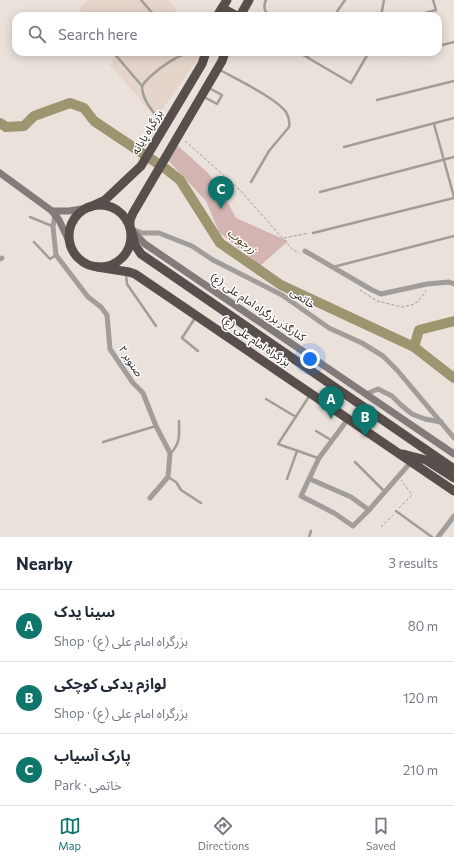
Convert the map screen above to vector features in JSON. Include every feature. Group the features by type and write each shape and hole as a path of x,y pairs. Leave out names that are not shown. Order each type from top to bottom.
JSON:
{"highway":[{"path":"242,12 249,0"},
{"path":"224,4 232,12"},
{"name":"بزرگراه پایانه","path":"89,207 105,200 142,165 204,56"},
{"path":"224,56 202,96 131,215 131,229 130,244 125,256 113,265 97,267 88,265 79,259 74,252 70,243 69,232 72,222 79,214 89,207 103,205 114,208 124,216 131,229 134,245 142,254 449,468 454,478"},
{"name":"بزرگراه امام علی (ع)","path":"97,267 126,271 135,274 454,491"},
{"path":"398,453 449,468"},
{"path":"438,480 449,468"}],"main road":[{"path":"0,173 52,211 70,243"},
{"path":"52,211 69,211 89,207"},
{"name":"کنارگذر بزرگراه امام علی (ع)","path":"131,229 145,244 454,454"},
{"path":"359,404 366,394"}],"street":[{"path":"52,211 56,255"},
{"name":"خاتمی","path":"131,229 142,233 159,233 192,246 220,264 282,296 329,328 362,343 383,356 397,370 454,438"},
{"path":"304,253 333,267 381,294 427,284 449,282 454,284"},
{"name":"صنوبر ۲","path":"56,255 88,297 101,307 107,315 110,349 133,383 143,393 156,426 170,454"},
{"path":"366,394 378,389 392,396 412,414 425,419 441,422"},
{"path":"348,419 319,458 302,496 334,513 353,526 411,462"},
{"path":"150,498 168,477 170,454"},
{"path":"310,479 351,497 369,510"},
{"path":"438,537 454,516"}],"lane":[{"path":"141,0 152,12"},
{"path":"266,0 264,4 266,12"},
{"path":"337,12 345,0"},
{"path":"382,12 384,0"},
{"path":"429,12 436,10 433,0"},
{"path":"442,45 454,42"},
{"path":"116,56 142,86 147,103 164,127"},
{"path":"142,86 164,66 180,56"},
{"path":"307,57 351,83 367,56"},
{"path":"218,68 275,102 285,111 288,116 289,127 269,151 251,182"},
{"path":"377,100 454,81"},
{"path":"202,96 217,104 222,95 207,87"},
{"path":"344,147 454,118"},
{"path":"313,232 454,198 434,124"},
{"path":"320,192 454,157"},
{"path":"30,217 53,227"},
{"path":"333,267 454,236"},
{"path":"34,242 50,259 56,255"},
{"path":"126,271 127,284 156,326"},
{"path":"197,316 182,338 198,351"},
{"path":"311,394 278,444 319,458"},
{"path":"266,399 296,417"},
{"path":"170,454 180,439 179,421"},
{"path":"103,442 156,426"},
{"path":"316,431 332,441"},
{"path":"286,479 297,451"},
{"path":"355,462 385,492"},
{"path":"168,477 176,482 181,490 201,503"},
{"path":"396,512 432,537"},
{"path":"309,537 312,532"}],"path":[{"path":"178,136 238,188 284,238 293,250 304,253"},
{"path":"284,238 313,232"},
{"path":"359,289 377,301 402,307 415,304 425,293 427,284"},
{"path":"381,527 412,495 399,477"}],"shaded area":[{"path":"88,0 168,0 178,12 82,12 79,8"},
{"path":"200,56 160,112 152,113 110,65 114,57"},
{"path":"177,145 208,173 221,190 236,218 288,241 260,266 219,232 206,201 165,157"}],"waterway":[{"name":"زرجوب","path":"0,123 6,127 24,126 34,116 70,103 84,108 94,121 180,180 220,243 281,285 414,347 454,378"},
{"path":"414,347 419,330 454,321"}],"place":[{"name":"پارک آسیاب","path":"221,209"},
{"name":"سینا یدک","path":"331,419"},
{"name":"لوازم یدکی کوچکی","path":"365,437"}]}
